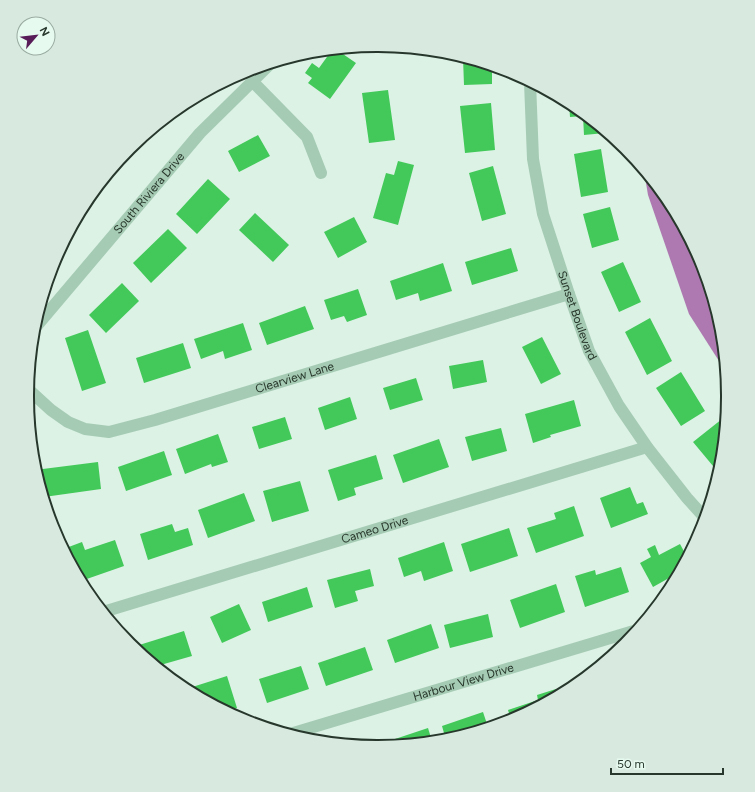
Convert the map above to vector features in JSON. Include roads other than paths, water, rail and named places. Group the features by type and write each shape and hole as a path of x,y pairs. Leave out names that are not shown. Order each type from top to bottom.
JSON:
{"street":[{"name":"South Riviera Drive","path":"44,316 200,133 261,73"},
{"path":"253,82 307,138 321,172"},
{"name":"Sunset Boulevard","path":"530,89 533,158 543,214 589,350 619,406 647,447 686,498 700,513"},
{"name":"Clearview Lane","path":"34,395 51,410 68,422 85,429 109,432 155,420 569,294"},
{"name":"Cameo Drive","path":"109,610 647,447"},
{"name":"Harbour View Drive","path":"301,731 625,634"}]}
